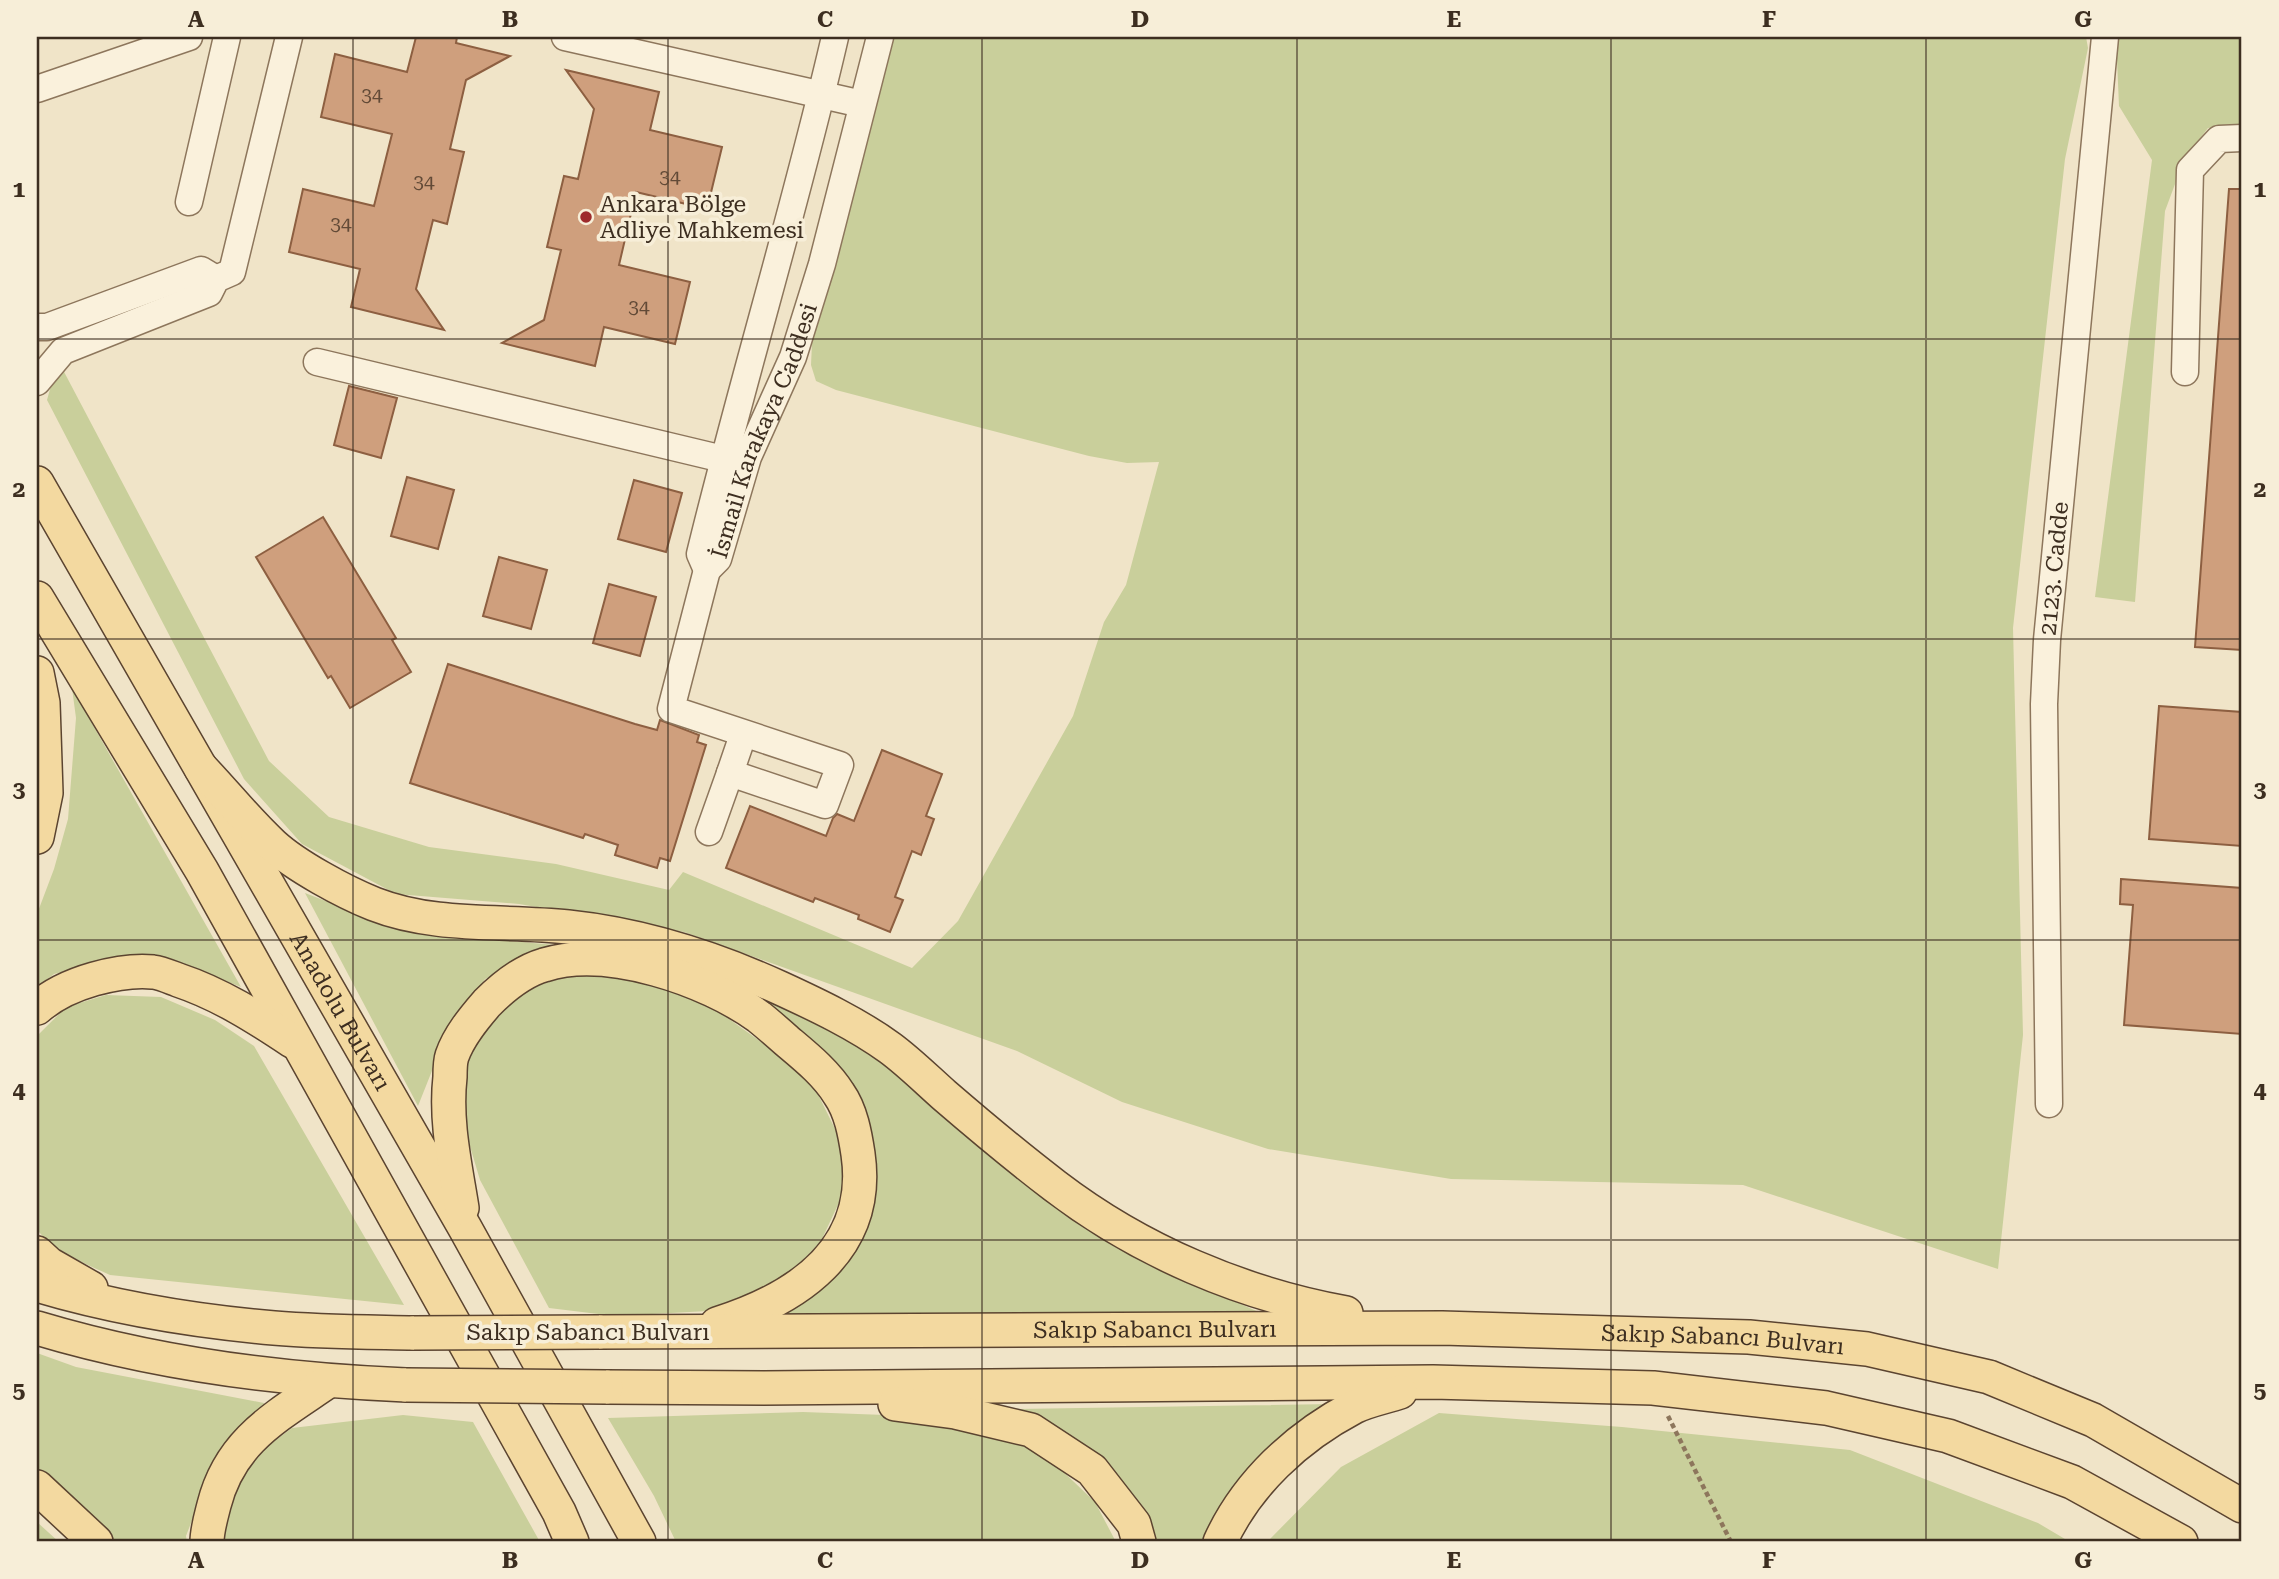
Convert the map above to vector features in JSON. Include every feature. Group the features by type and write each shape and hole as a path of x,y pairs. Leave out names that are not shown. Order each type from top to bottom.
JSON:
{"main road":[{"name":"Anadolu Bulvarı","path":"37,484 465,1228 638,1539"},
{"path":"37,598 202,872 572,1542"},
{"path":"37,673 43,702 46,793 37,837"},
{"path":"201,768 274,846 330,883 375,905 424,919 566,927 626,935 702,955 780,988 839,1018 889,1048 1059,1189 1138,1240 1247,1289 1302,1305 1442,1328"},
{"path":"465,1228 447,1105 452,1056 473,1018 501,988 543,965 600,958 684,978 758,1016 824,1074 840,1095 850,1118 859,1164 860,1189 845,1235 831,1256 814,1274 781,1298 745,1315 693,1332"},
{"path":"37,1008 76,984 107,975 154,972 195,986 242,1008 298,1045"},
{"path":"37,1254 85,1285 151,1313"},
{"name":"Sakıp Sabancı Bulvarı","path":"37,1285 151,1313 276,1328 414,1333 1442,1328 1749,1337 1867,1349 1989,1377 2093,1420 2242,1506"},
{"path":"37,1328 87,1343 189,1365 327,1382 407,1385 764,1388 1433,1382 1653,1388 1826,1408 1948,1436 2072,1482 2181,1542"},
{"path":"207,1542 218,1491 229,1463 263,1426 327,1382"},
{"path":"1220,1542 1231,1517 1272,1467 1307,1436 1357,1406 1433,1382"},
{"path":"764,1388 955,1412 1031,1430 1092,1470 1134,1524 1139,1542"},
{"path":"37,1487 96,1542"}],"street":[{"path":"37,89 189,37"},
{"path":"189,202 227,37"},
{"path":"37,382 63,351 209,293 216,279 232,272 289,37"},
{"path":"565,37 862,104"},
{"name":"İsmail Karakaya Caddesi","path":"835,37 700,554 707,570 718,559 748,457 793,357 821,264 880,37"},
{"name":"2123. Cadde","path":"2049,1104 2045,718 2047,640 2105,37"},
{"path":"2185,372 2190,170 2219,139 2242,138"},
{"path":"37,327 47,327 201,270 216,279"},
{"path":"317,362 723,460"},
{"path":"707,570 671,709 840,765 825,805 730,773"},
{"path":"709,832 743,734"}],"path":[{"path":"1653,1388 1731,1542"}],"green space":[{"path":"893,37 2086,37 2088,48 2065,159 2013,628 2023,1035 1998,1269 1743,1185 1451,1179 1268,1149 1122,1102 1017,1051 684,932 519,904 396,894 302,844 244,779 47,400 52,382 62,368 269,761 329,817 429,847 556,864 669,890 683,872 912,968 958,921 1073,716 1104,622 1126,585 1159,462 1127,463 1089,456 836,390 816,381 811,365 812,343"},
{"path":"2116,37 2242,37 2242,127 2208,128 2184,160 2165,211 2135,602 2095,597 2152,160 2119,106"},
{"path":"72,688 241,987 177,962 128,955 54,974 37,987 37,914 54,869 68,819 76,718"},
{"path":"305,893 393,927 454,936 644,953 818,1018 901,1072 1176,1275 1272,1318 770,1321 834,1274 864,1127 739,989 538,954 485,979 445,1038 418,1106"},
{"path":"576,971 637,975 701,999 809,1076 840,1139 844,1192 821,1241 785,1281 708,1311 615,1316 549,1308 480,1180 456,1099 477,1027 522,990"},
{"path":"106,995 161,997 215,1020 254,1046 404,1305 110,1275 62,1251 37,1230 37,1036 66,1007"},
{"path":"37,1353 76,1367 264,1403 263,1416 209,1476 186,1536 187,1542 109,1542 37,1474"},
{"path":"1334,1404 1205,1542 1145,1542 1012,1409"},
{"path":"803,1412 940,1417 1030,1440 1095,1502 1116,1542 676,1542 654,1496 608,1418"},
{"path":"1439,1413 1622,1427 1850,1450 2038,1523 2070,1542 1267,1542 1341,1467"},
{"path":"403,1415 473,1422 540,1542 215,1542 221,1508 250,1459 292,1428"},
{"path":"37,1522 59,1542 37,1542"}],"building":[{"path":"416,37 457,37 456,43 510,56 466,80 450,149 464,152 447,224 433,220 416,289 444,330 351,307 360,269 289,252 303,189 374,206 392,134 321,117 335,54 407,72"},
{"path":"566,70 659,92 650,130 722,147 707,209 636,192 619,265 690,282 675,344 604,327 595,366 502,343 544,320 561,250 547,247 564,176 578,179 594,109"},
{"path":"2229,189 2242,189 2242,650 2195,647"},
{"path":"349,386 397,398 381,458 334,445"},
{"path":"407,477 454,490 438,549 391,536"},
{"path":"634,480 682,493 666,552 618,539"},
{"path":"323,517 396,638 392,640 411,672 350,708 331,676 328,678 256,557"},
{"path":"499,557 547,570 531,629 483,616"},
{"path":"609,584 656,597 640,656 593,643"},
{"path":"448,664 635,724 657,730 660,720 699,735 697,742 706,745 670,861 660,858 657,868 615,855 618,845 585,834 583,838 410,783"},
{"path":"2159,706 2242,712 2242,846 2149,839"},
{"path":"882,750 942,774 926,816 934,819 921,855 912,851 895,897 903,900 890,932 858,919 859,915 815,898 813,902 726,868 750,806 826,836 837,814 854,821"},
{"path":"2121,879 2242,888 2242,1034 2124,1025 2133,905 2120,904"}],"place":[{"name":"Ankara Bölge Adliye Mahkemesi","path":"586,217"}]}
